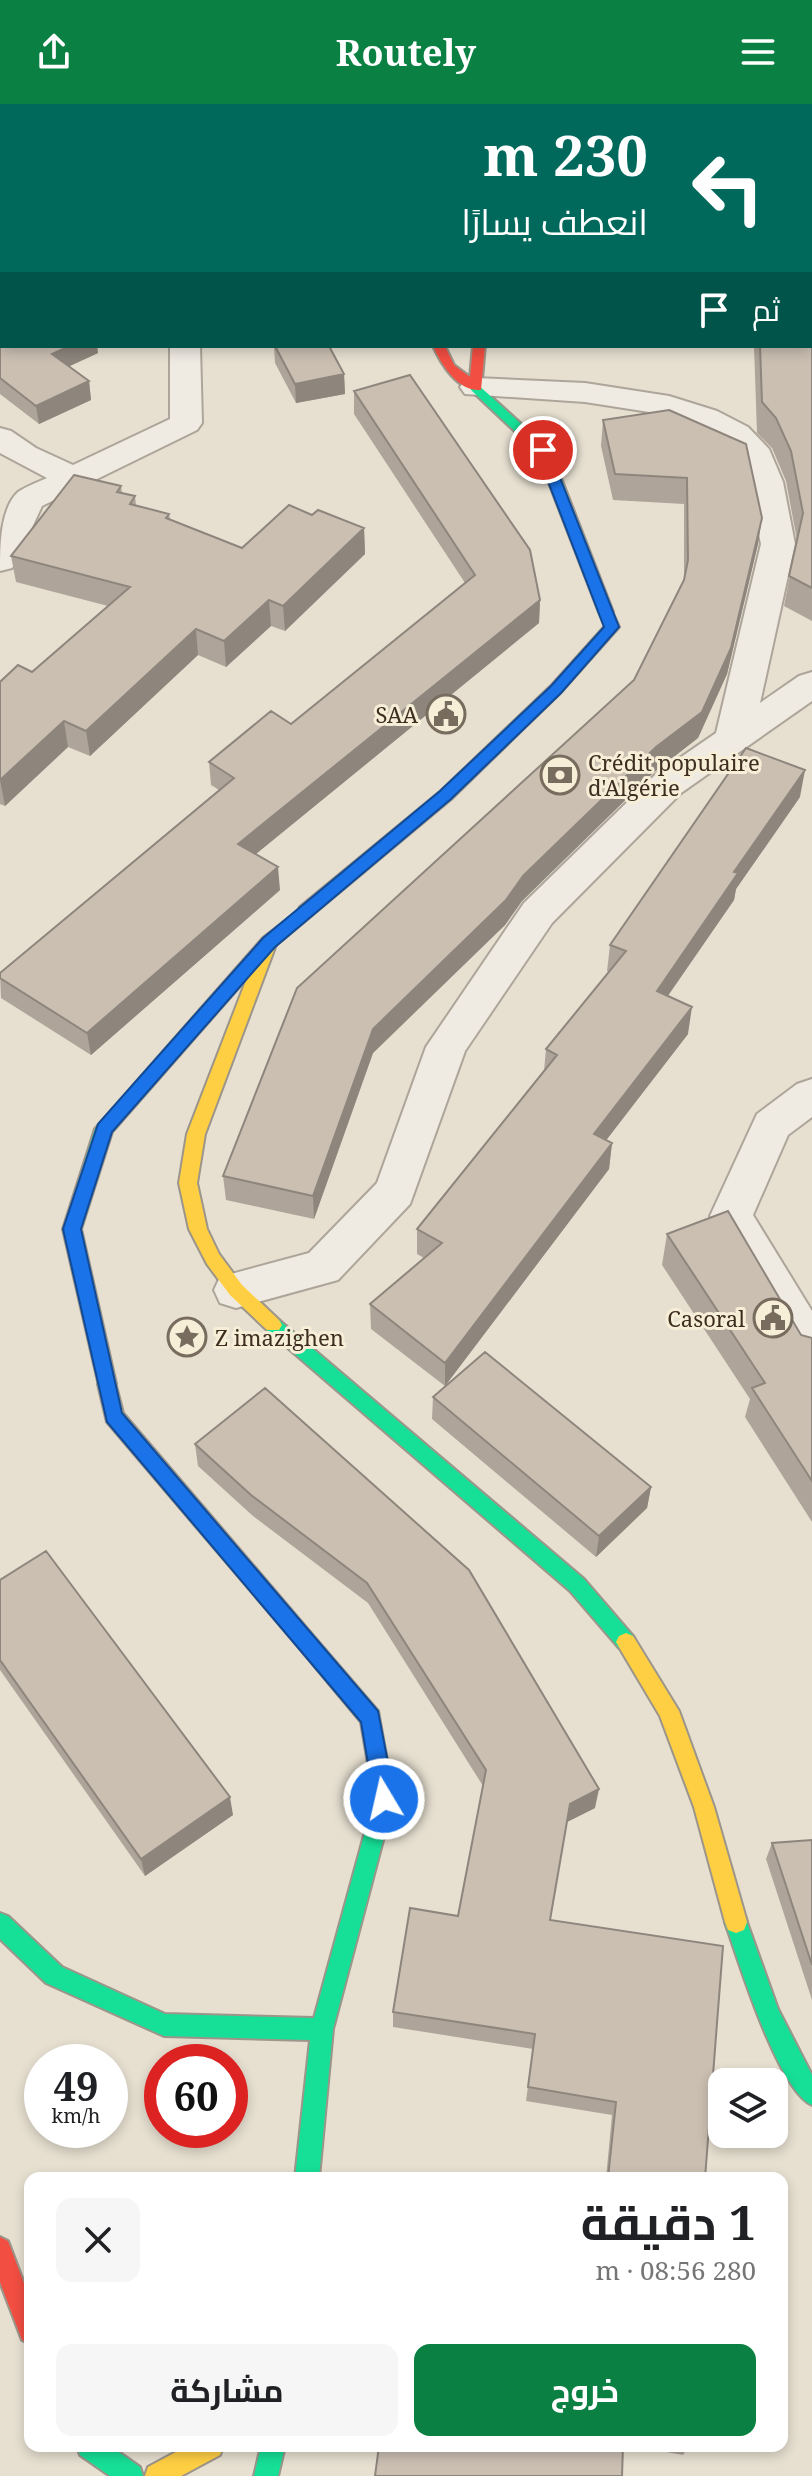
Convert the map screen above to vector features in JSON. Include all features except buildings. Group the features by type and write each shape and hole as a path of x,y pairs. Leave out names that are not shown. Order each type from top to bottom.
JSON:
{"main road":[{"path":"308,2172 322,2029 384,1799 371,1718 114,1416 72,1229 104,1129 269,942 446,795 556,689 612,627 543,450 476,387 449,367 440,348"},
{"path":"476,387 479,348"},
{"path":"269,942 196,1134 188,1183 198,1229 213,1259 236,1290 303,1354 577,1585 619,1632 647,1671 669,1711 704,1807 727,1897 758,1985 801,2080 812,2094"},
{"path":"0,1924 54,1975 164,2025 322,2029"},
{"path":"0,2249 24,2315"},
{"path":"97,2452 131,2476"},
{"path":"157,2476 200,2452"},
{"path":"266,2476 272,2452"}],"street":[{"path":"0,560 28,500 186,423 185,348"},
{"path":"476,387 577,389 667,405 708,418 739,435 760,457 778,540 761,635 732,740"},
{"path":"0,438 25,455 72,477"},
{"path":"236,1290 323,1267 395,1192 446,1047 538,913 668,784 812,684"},
{"path":"812,1095 772,1125 731,1216 812,1350"}],"traffic: fast":[{"path":"476,387 543,450 606,612"},
{"path":"107,1384 72,1229 104,1129 269,942 306,911"},
{"path":"273,1325 577,1585 626,1642"},
{"path":"303,1638 371,1718 384,1799 322,2029 308,2172"},
{"path":"736,1922 778,2035 812,2094"},
{"path":"0,1924 54,1975 164,2025 322,2029"},
{"path":"97,2452 131,2476"},
{"path":"266,2476 272,2452"}],"traffic: slow":[{"path":"306,911 446,795 556,689 612,627 606,612"},
{"path":"269,942 196,1134 188,1183 198,1229 213,1259 236,1290 273,1325"},
{"path":"107,1384 114,1416 303,1638"},
{"path":"626,1642 669,1711 704,1807 736,1922"},
{"path":"157,2476 200,2452"}],"traffic: jam":[{"path":"440,348 449,367 476,387 479,348"},
{"path":"0,2249 24,2315"}],"place":[{"name":"SAA","path":"446,714"},
{"name":"Crédit populaire d'Algérie","path":"560,775"},
{"name":"Casoral","path":"773,1318"},
{"name":"Z imazighen","path":"187,1337"}],"route":[{"path":"384,1799 371,1718 114,1416 72,1229 104,1129 269,942 446,795 556,689 612,627 543,450"}]}
